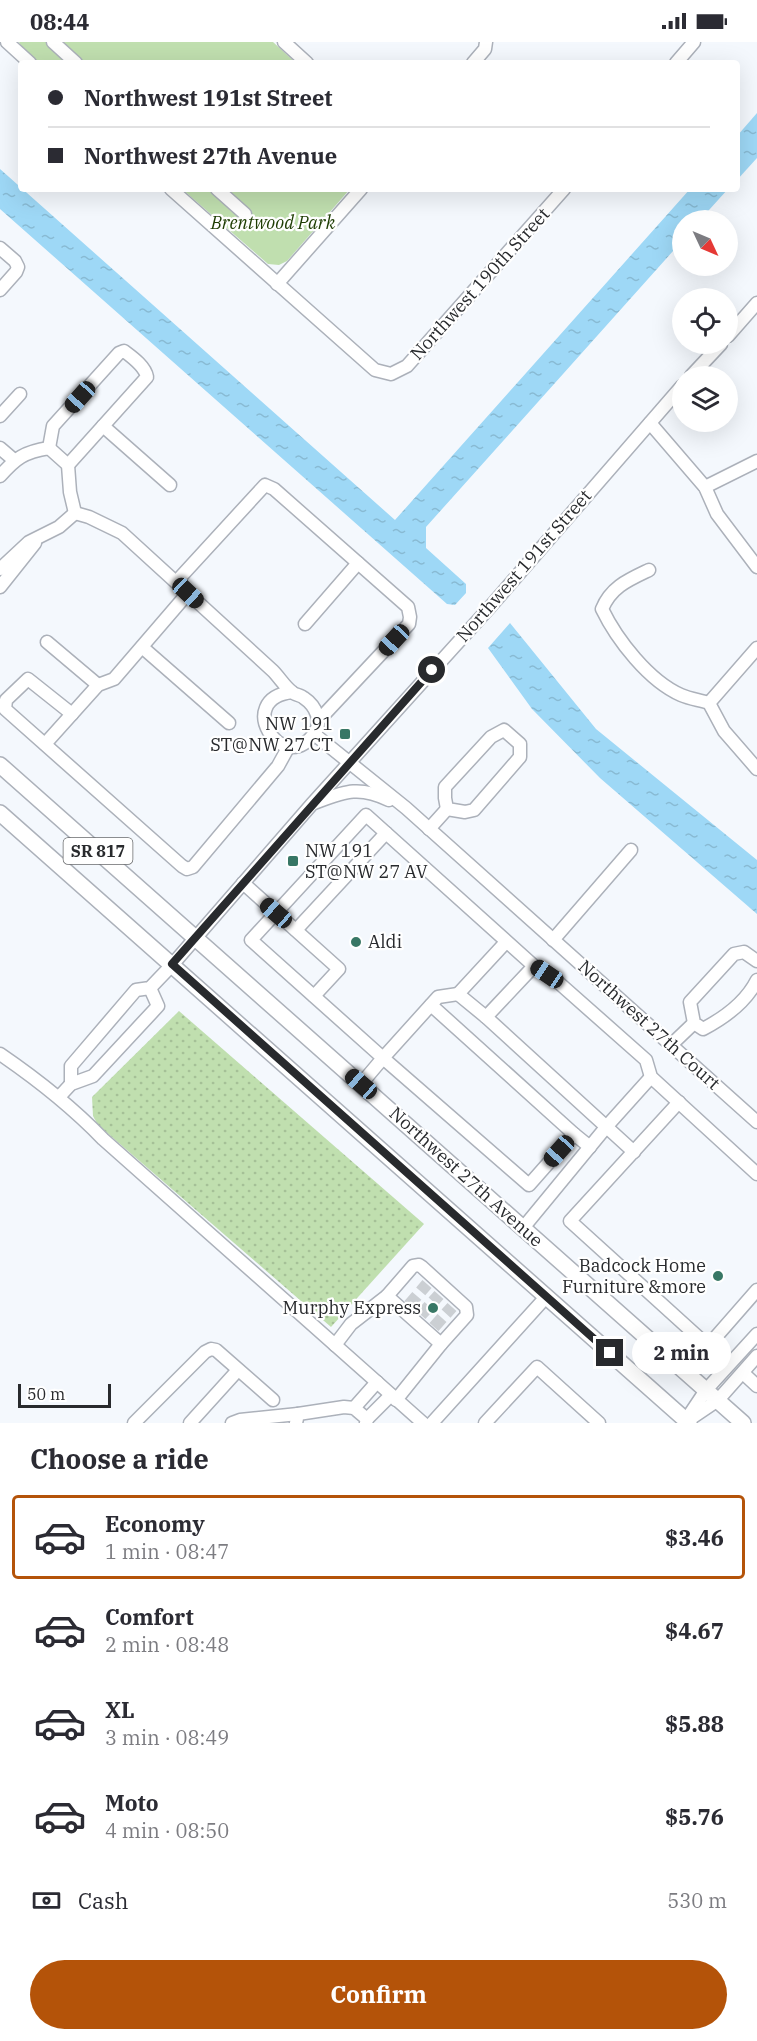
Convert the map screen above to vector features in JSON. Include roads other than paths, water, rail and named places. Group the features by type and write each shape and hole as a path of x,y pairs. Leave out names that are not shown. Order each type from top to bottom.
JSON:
{"main road":[{"name":"Northwest 27th Avenue","path":"0,765 743,1423"},
{"name":"Northwest 27th Avenue","path":"0,813 686,1422"}],"street":[{"path":"7,42 27,60"},
{"path":"53,42 73,60"},
{"path":"284,42 305,60"},
{"path":"476,60 485,49 486,42"},
{"path":"679,60 694,42"},
{"path":"174,192 277,284 358,192"},
{"path":"220,192 245,214"},
{"name":"Northwest 190th Street","path":"277,284 375,370 391,374 407,366 561,192"},
{"path":"0,248 15,261 18,267 0,290"},
{"path":"738,325 757,303"},
{"path":"49,448 53,426 119,353 124,351 146,371 147,377 68,465"},
{"path":"700,366 712,354"},
{"path":"0,416 20,394"},
{"name":"Northwest 191st Street","path":"71,1084 70,1066 136,990 150,988 172,964 312,804 490,607 672,398"},
{"path":"650,423 705,487 717,514 757,567"},
{"path":"103,426 171,486"},
{"path":"0,448 14,460"},
{"path":"0,476 14,460 30,451 49,448"},
{"path":"49,448 68,465 70,492 75,513"},
{"path":"705,487 757,461"},
{"path":"176,582 265,484 274,489 408,608 411,617 409,624 318,721 314,734 298,745 289,746 283,745 268,734 264,716 272,700 292,692"},
{"path":"0,568 22,547 59,527 75,513"},
{"path":"75,513 89,517 122,533 273,671 292,692 307,699 314,706 318,721"},
{"path":"0,587 40,537"},
{"path":"305,624 358,563"},
{"path":"649,570 621,583 607,598 602,609 617,635 654,677 680,694 709,703 724,731 757,769"},
{"path":"45,744 98,685 114,679 188,593"},
{"path":"47,642 98,685"},
{"path":"142,647 229,723"},
{"path":"709,703 757,648"},
{"path":"72,714 28,679 23,681 6,700 5,708 187,868 193,867 278,766 289,746"},
{"path":"429,829 447,809 445,787 491,737 504,730 520,744 520,758 474,810 465,812 447,809"},
{"name":"Northwest 27th Court","path":"314,734 406,808 757,1122"},
{"path":"312,804 344,792 360,790 374,793 406,808"},
{"path":"546,1200 251,940 366,815 506,942 534,966 559,983 646,1060 651,1077 757,1174"},
{"path":"296,930 386,833"},
{"path":"553,940 631,850"},
{"path":"243,883 339,969 314,996"},
{"path":"361,1084 438,997 458,994 506,942"},
{"path":"757,960 744,952 734,954 690,1002 694,1023 703,1029 722,1019 752,989 757,980"},
{"path":"486,1017 534,966"},
{"name":"Northwest 191st Street","path":"59,1097 71,1084 93,1076 158,1006 150,988"},
{"path":"458,994 634,1152"},
{"path":"431,1005 590,1147"},
{"path":"672,1045 694,1023"},
{"path":"0,1054 59,1097 103,1139 423,1423"},
{"path":"523,1228 607,1126 651,1077"},
{"path":"679,1102 570,1221 708,1346 757,1290"},
{"path":"529,1185 574,1134"},
{"path":"232,1423 240,1420 297,1419 344,1407 354,1408 367,1421 394,1397 467,1315 466,1307 455,1303 430,1281 419,1265 413,1266 387,1296 351,1324 335,1345"},
{"path":"387,1296 418,1318 441,1344"},
{"path":"432,1423 546,1297"},
{"path":"686,1422 712,1395 757,1334"},
{"path":"136,1423 205,1352 211,1349 216,1350 273,1401"},
{"path":"712,1395 742,1373 757,1356"},
{"path":"485,1423 537,1367 599,1423"},
{"path":"190,1423 238,1370"},
{"path":"742,1373 757,1386"},
{"path":"354,1408 377,1382"}],"water":[{"path":"757,113 757,158 740,177 740,133"},
{"path":"0,169 18,185 18,192 26,192 395,520 687,192 725,192 709,210 672,210 672,252 426,527 426,548 466,584 466,593 455,605 447,604 0,209"},
{"path":"510,623 596,729 757,860 757,914 600,778 532,709 488,648"}],"tunnel":[{"path":"409,1305 427,1284"},
{"path":"421,1315 439,1295"},
{"path":"434,1327 452,1307"}],"place":[{"name":"NW 191 ST@NW 27 CT","path":"345,734"},
{"name":"NW 191 ST@NW 27 AV","path":"293,861"},
{"name":"Aldi","path":"356,942"},
{"name":"Badcock Home Furniture &more","path":"718,1276"},
{"name":"Murphy Express","path":"433,1308"}],"park label":[{"name":"Brentwood Park","path":"273,223"}]}
